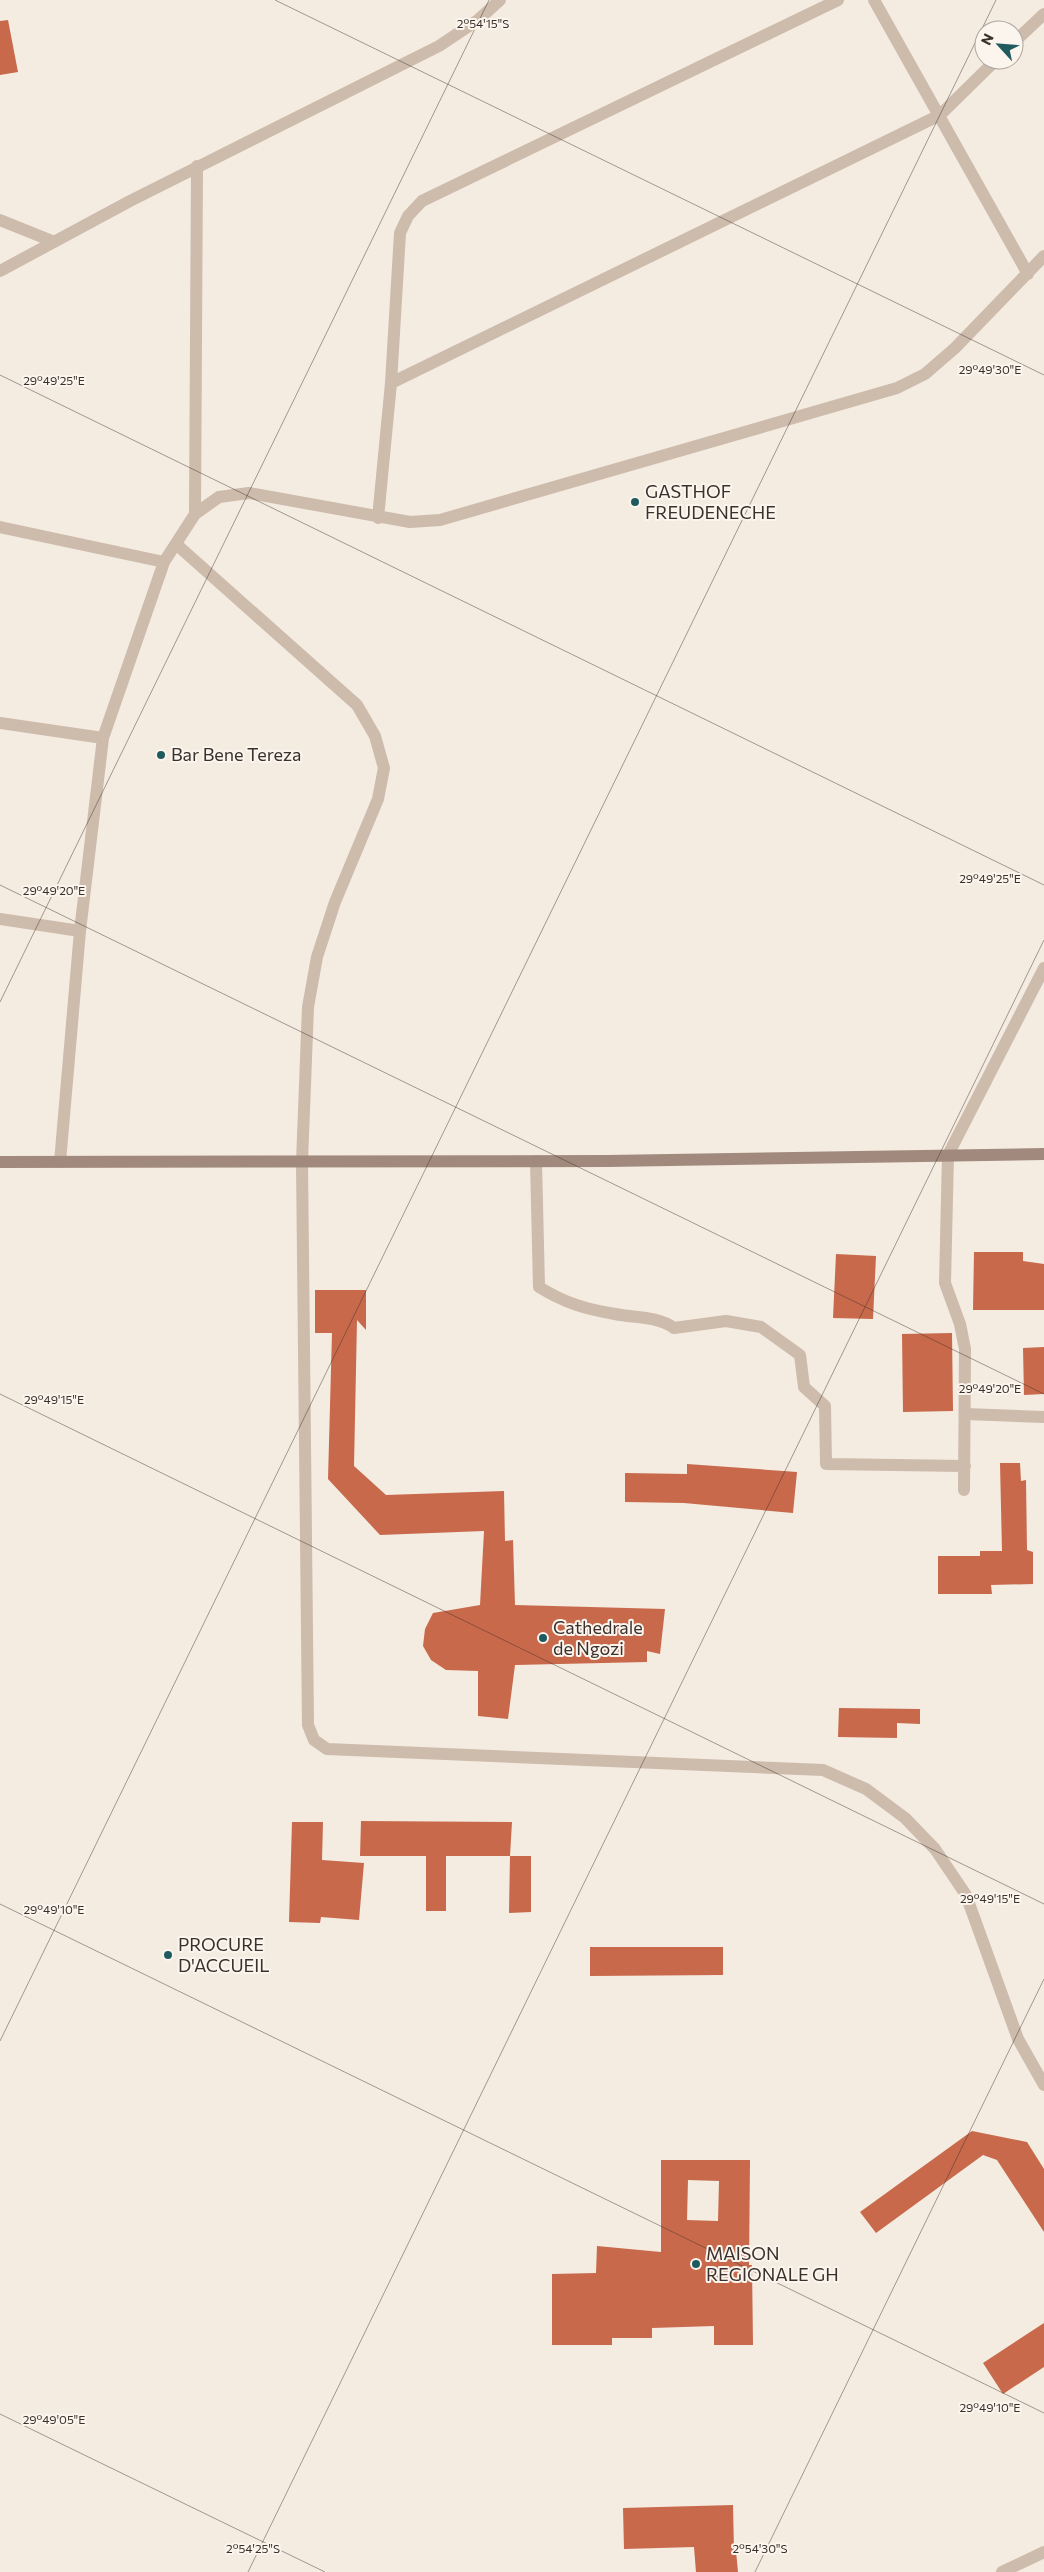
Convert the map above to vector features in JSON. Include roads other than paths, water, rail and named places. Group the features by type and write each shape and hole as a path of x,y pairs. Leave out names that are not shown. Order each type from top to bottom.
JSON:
{"street":[{"path":"0,271 52,241 197,166 439,46 478,20 500,0"},
{"path":"378,518 391,383 400,233 408,216 422,201 838,0"},
{"path":"874,0 1028,274"},
{"path":"1024,33 1044,14"},
{"path":"391,383 940,115 986,70"},
{"path":"194,514 197,166"},
{"path":"0,220 52,241"},
{"path":"60,1162 80,931 103,738 164,562 194,514 219,497 250,493 378,518 410,522 440,520 897,388 925,374 955,348 1044,256"},
{"path":"0,527 164,562"},
{"path":"176,544 357,706 374,736 384,768 378,799 335,902 318,956 308,1007 302,1162 308,1725 314,1740 326,1749 823,1770 866,1789 905,1818 935,1848 966,1895 1018,2039 1044,2085"},
{"path":"0,723 103,738"},
{"path":"0,919 80,931"},
{"path":"964,1490 965,1350 960,1324 945,1283 948,1155 1044,968"},
{"path":"0,1162 536,1161 1044,1154"},
{"path":"536,1161 539,1287 566,1303 614,1314 664,1321 674,1328 726,1321 762,1327 800,1355 804,1387 825,1406 826,1464 965,1466"},
{"path":"966,1414 1044,1417"},
{"path":"1002,2572 1044,2552"}],"place":[{"name":"GASTHOF FREUDENECHE","path":"635,502"},
{"name":"Bar Bene Tereza","path":"161,755"},
{"name":"Cathedrale de Ngozi","path":"543,1638"},
{"name":"PROCURE D'ACCUEIL","path":"168,1955"},
{"name":"MAISON REGIONALE GH","path":"696,2264"}]}
